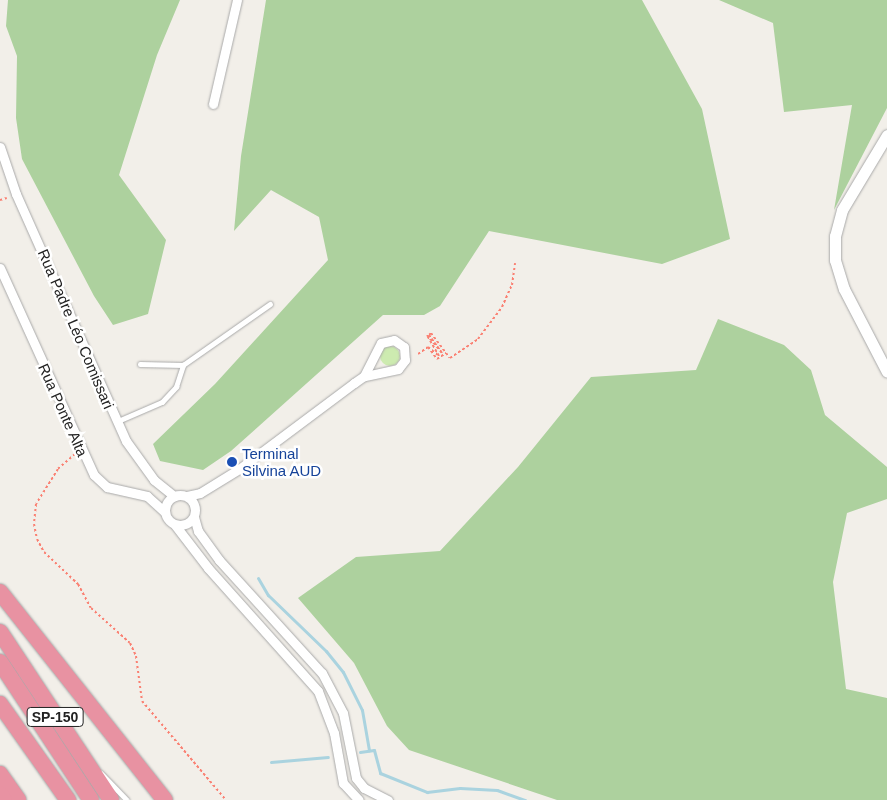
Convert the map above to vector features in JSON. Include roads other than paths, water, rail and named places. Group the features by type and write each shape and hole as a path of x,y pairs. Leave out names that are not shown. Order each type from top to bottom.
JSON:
{"highway":[{"path":"0,592 165,800"},
{"name":"SP-150","path":"0,632 111,800"},
{"name":"SP-150","path":"0,662 91,800"},
{"path":"0,704 68,800"},
{"path":"0,774 18,800"},
{"path":"0,794 4,800"}],"street":[{"path":"213,104 237,0"},
{"path":"887,135 842,210 835,236 835,260 844,289 883,357 887,372"},
{"name":"Rua Padre Léo Comissari","path":"0,147 16,194 116,422 139,461 161,487 174,496"},
{"name":"Rua Ponte Alta","path":"0,268 81,449 101,484 147,496 165,512"},
{"path":"359,800 343,783 330,718 314,684 208,568 165,512 167,502 174,496 200,493 239,469 364,376 381,343 394,340 404,347 405,360 398,370 364,376"},
{"path":"200,493 195,504 194,517 198,531 219,560 322,673 343,713 358,782 388,800"},
{"path":"187,496 195,504"},
{"path":"175,525 186,524 194,517"}],"lane":[{"path":"116,422 171,396 183,365 270,304"},
{"path":"140,364 183,365"},
{"path":"84,760 112,781 127,800"}],"waterway":[{"path":"258,578 268,595 326,651 343,672 362,710 369,750"},
{"path":"360,752 374,750 380,773 427,792 460,788 497,790 525,800"},
{"path":"271,762 328,757"}],"place":[{"name":"Terminal Silvina AUD","path":"232,462"}]}
